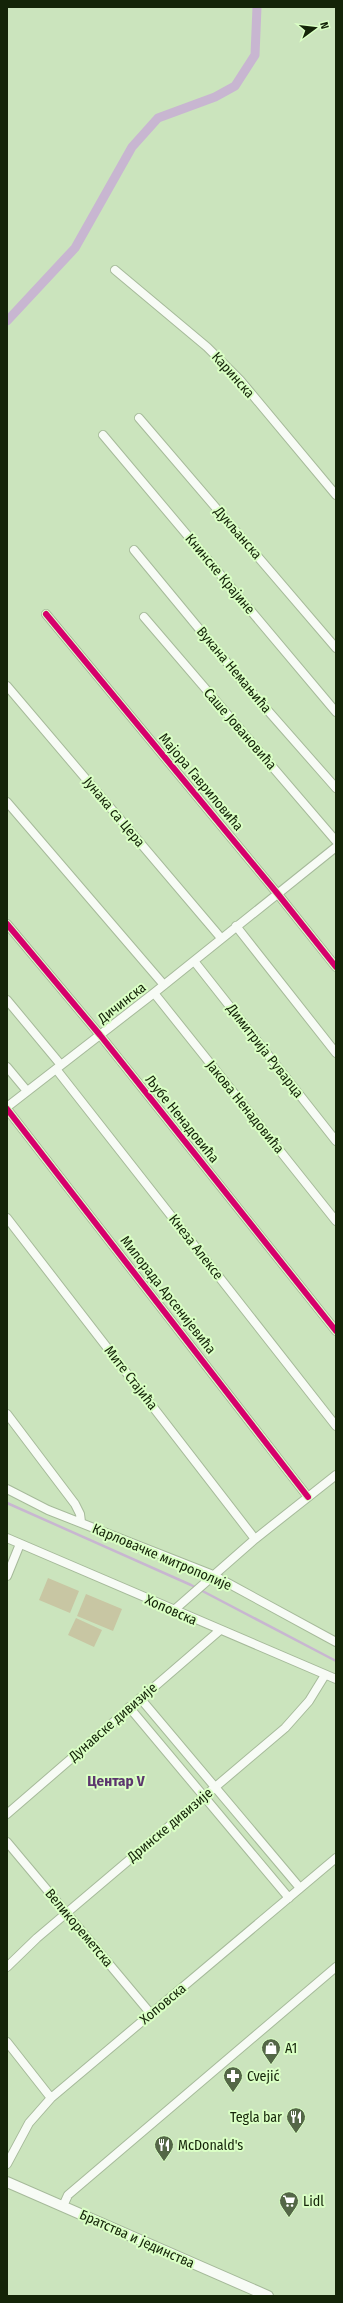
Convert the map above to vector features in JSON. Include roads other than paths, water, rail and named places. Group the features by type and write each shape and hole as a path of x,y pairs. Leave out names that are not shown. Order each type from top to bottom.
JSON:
{"street":[{"name":"Каринска","path":"115,270 208,346 240,380 336,495"},
{"name":"Дукљанска","path":"139,418 336,648"},
{"name":"Книнске Крајине","path":"103,435 336,712"},
{"name":"Вукана Немањића","path":"134,550 248,688 336,788"},
{"name":"Мајора Гавриловића","path":"46,614 277,893 336,967"},
{"name":"Саше Јовановића","path":"144,617 336,841"},
{"name":"Јунака са Цера","path":"7,686 221,938"},
{"path":"7,802 164,985"},
{"name":"Дичинска","path":"7,1108 154,993 336,847"},
{"name":"Љубе Ненадовића","path":"7,924 100,1035 336,1331"},
{"path":"236,926 336,1053"},
{"name":"Димитрија Руварца","path":"194,960 336,1141"},
{"name":"Јакова Ненадовића","path":"154,993 336,1221"},
{"path":"7,1000 58,1067"},
{"path":"7,1067 27,1091"},
{"name":"Кнеза Алексе","path":"58,1067 336,1426"},
{"name":"Милорада Арсенијевића","path":"7,1108 308,1497"},
{"name":"Мите Стајића","path":"7,1218 255,1539"},
{"path":"7,1414 76,1504 81,1522"},
{"path":"173,1611 255,1539 308,1497 334,1480"},
{"name":"Карловачке митрополије","path":"7,1489 48,1510 213,1575 336,1642"},
{"name":"Хоповска","path":"7,1538 173,1611 336,1679"},
{"path":"7,1576 20,1544"},
{"name":"Дунавске дивизије","path":"7,1814 129,1707 220,1631"},
{"name":"Дринске дивизије","path":"7,1967 66,1912 215,1788 298,1715 325,1675"},
{"path":"140,1698 300,1888"},
{"path":"129,1707 288,1898"},
{"name":"Великореметска","path":"7,1842 151,2014"},
{"name":"Хоповска","path":"7,2164 29,2123 51,2098 336,1858"},
{"path":"63,2206 68,2196 336,1967"},
{"path":"7,2042 51,2098"},
{"name":"Братства и јединства","path":"7,2182 268,2296"}],"waterway":[{"path":"7,321 75,248 132,147 158,118 215,97 235,86 255,55 257,7"},
{"path":"7,1503 191,1585 336,1661"}],"place":[{"name":"A1","path":"271,2065"},
{"name":"Cvejić","path":"233,2093"},
{"name":"Tegla bar","path":"296,2134"},
{"name":"McDonald's","path":"164,2162"},
{"name":"Lidl","path":"289,2218"}],"district":[{"name":"Центар V","path":"116,1781"}]}
